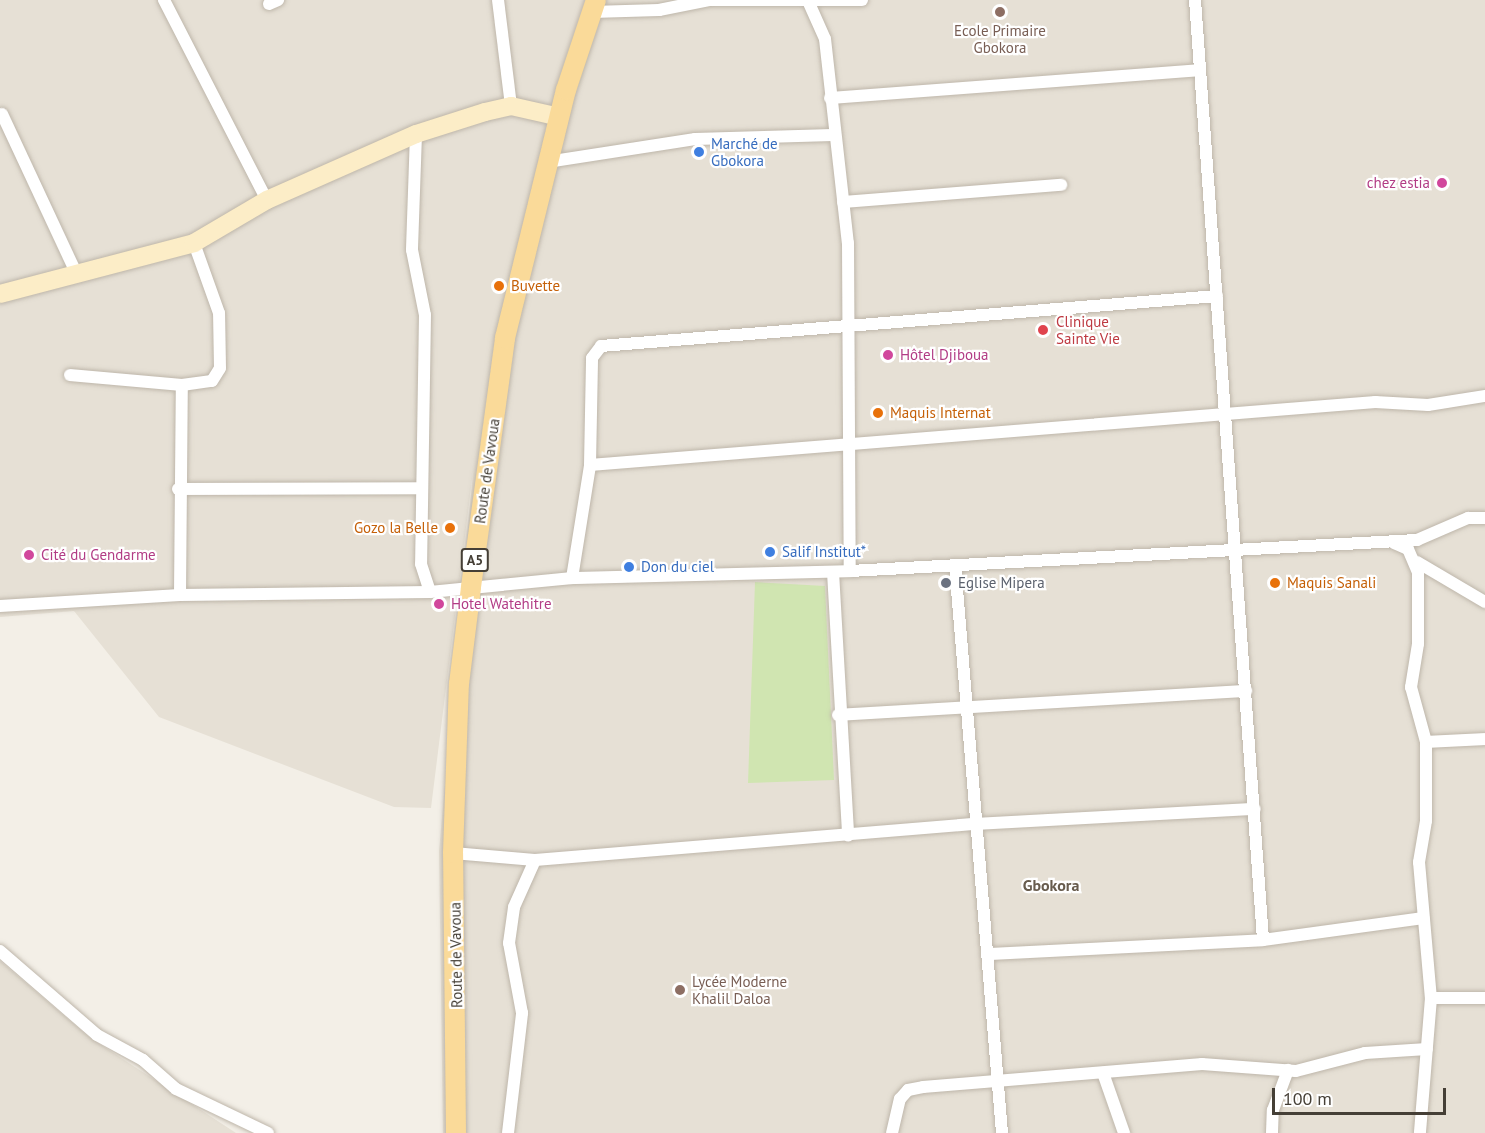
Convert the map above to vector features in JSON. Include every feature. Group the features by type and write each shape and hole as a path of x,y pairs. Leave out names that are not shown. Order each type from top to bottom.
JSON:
{"main road":[{"name":"Route de Vavoua","path":"456,1133 453,853 459,684 471,586 505,338 547,162 594,6"}],"street":[{"path":"164,0 267,200"},
{"path":"498,0 511,106"},
{"path":"594,6 659,10 709,0 809,3 862,0"},
{"path":"1195,0 1263,940"},
{"path":"809,3 823,25 833,135 843,202 850,327 850,571"},
{"path":"830,98 1199,70"},
{"path":"0,294 194,243 267,200 416,134 511,106 560,117"},
{"path":"2,114 76,273"},
{"path":"416,134 412,250 425,315 422,564 430,592"},
{"path":"547,162 702,138 833,135"},
{"path":"843,202 1061,185"},
{"path":"70,375 182,385 212,381 220,368 219,313 194,243"},
{"path":"572,578 590,465 592,358 601,346 1216,296"},
{"path":"180,596 178,489 182,385"},
{"path":"590,465 1375,402 1428,405 1485,396"},
{"path":"178,489 422,488"},
{"path":"0,606 180,596 430,592 471,586 572,578 832,572 1234,548 1386,542 1431,537 1468,518 1485,518"},
{"path":"1386,542 1408,549 1417,562 1485,602"},
{"path":"1417,562 1419,632 1411,687 1426,742 1426,821 1419,862 1431,998 1420,1133"},
{"path":"955,565 976,825 990,954 1002,1133"},
{"path":"832,572 838,715 848,836"},
{"path":"838,715 968,711 1246,691"},
{"path":"1426,742 1485,739"},
{"path":"453,853 535,860 976,825 1255,810"},
{"path":"508,1133 522,1013 509,943 514,907 535,860"},
{"path":"990,954 1263,940 1423,918"},
{"path":"0,951 97,1035 143,1060 176,1089 268,1133"},
{"path":"1431,998 1485,998"},
{"path":"892,1133 900,1100 908,1090 998,1079 1202,1064 1288,1070 1365,1053 1427,1049"},
{"path":"1272,1133 1273,1110 1288,1070"},
{"path":"1103,1073 1124,1133"}],"shaded area":[{"path":"0,0 1485,0 1485,1133 443,1133 439,851 473,472 431,808 394,807 159,717 74,611 0,617"},
{"path":"0,961 89,1037 236,1133 0,1133"}],"green space":[{"path":"755,582 825,586 834,780 748,783"}],"place":[{"name":"Ecole Primaire Gbokora","path":"1000,12"},
{"name":"Marché de Gbokora","path":"699,152"},
{"name":"chez estia","path":"1442,183"},
{"name":"Buvette","path":"499,286"},
{"name":"Clinique Sainte Vie","path":"1043,330"},
{"name":"Hôtel Djiboua","path":"888,355"},
{"name":"Maquis Internat","path":"878,413"},
{"name":"Gozo la Belle","path":"450,528"},
{"name":"Salif Institut*","path":"770,552"},
{"name":"Cité du Gendarme","path":"29,555"},
{"name":"Don du ciel","path":"629,567"},
{"name":"Eglise Mipera","path":"946,583"},
{"name":"Maquis Sanali","path":"1275,583"},
{"name":"Hotel Watehitre","path":"439,604"},
{"name":"Lycée Moderne Khalil Daloa","path":"680,990"}],"district":[{"name":"Gbokora","path":"1051,885"}]}
